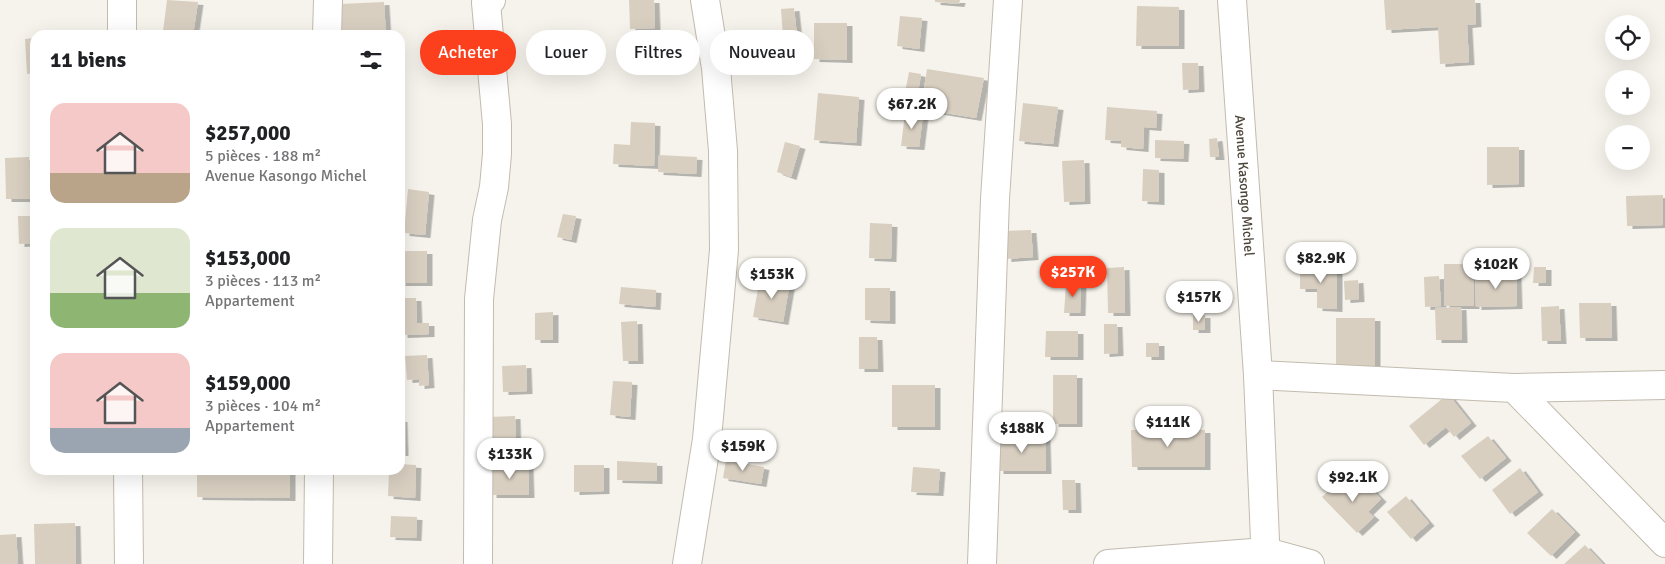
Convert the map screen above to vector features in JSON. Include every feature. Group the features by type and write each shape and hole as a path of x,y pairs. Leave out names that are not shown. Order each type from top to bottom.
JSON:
{"street":[{"path":"122,0 122,30"},
{"path":"326,30 328,0"},
{"path":"478,564 479,299 487,220 494,187 497,154 497,124 486,3 491,0"},
{"path":"687,564 707,439 724,250 723,151 716,68 705,0"},
{"path":"982,564 995,199 1008,0"},
{"name":"Avenue Kasongo Michel","path":"1232,0 1258,375 1266,558"},
{"path":"1258,375 1514,388 1665,385"},
{"path":"1514,388 1665,544"},
{"path":"128,475 129,564"},
{"path":"318,564 319,475"},
{"path":"1108,564 1266,558 1310,564"}],"building":[{"path":"167,0 198,2 194,30 163,30"},
{"path":"629,0 654,0 655,28 630,29"},
{"path":"935,0 960,0 959,4 935,2"},
{"path":"1384,0 1475,0 1476,24 1467,25 1469,62 1440,64 1438,27 1386,30"},
{"path":"384,2 386,30 341,30 340,4"},
{"path":"1137,6 1179,7 1179,46 1136,46"},
{"path":"794,8 796,30 782,30 781,9"},
{"path":"900,16 922,18 919,49 897,46"},
{"path":"814,23 847,23 847,60 814,59"},
{"path":"30,38 30,74 27,74 25,39"},
{"path":"1182,63 1198,63 1199,89 1183,90"},
{"path":"927,69 984,78 976,118 921,109"},
{"path":"909,72 921,74 916,105 903,103"},
{"path":"818,93 859,97 856,143 814,140"},
{"path":"1023,103 1058,107 1053,144 1019,141"},
{"path":"1107,107 1157,111 1156,128 1144,127 1143,149 1121,147 1121,141 1105,140"},
{"path":"905,113 923,115 919,147 901,146"},
{"path":"631,122 655,123 654,166 613,164 614,144 630,145"},
{"path":"1217,138 1219,157 1210,157 1209,139"},
{"path":"1155,140 1184,141 1183,159 1155,158"},
{"path":"785,142 800,146 791,177 777,172"},
{"path":"1487,147 1519,147 1519,184 1487,185"},
{"path":"659,155 697,157 696,174 658,172"},
{"path":"29,157 30,199 6,199 5,158"},
{"path":"1084,160 1085,201 1064,202 1062,161"},
{"path":"1143,169 1159,170 1159,202 1142,201"},
{"path":"408,189 429,192 425,235 405,233"},
{"path":"1663,195 1663,225 1627,226 1626,196"},
{"path":"563,214 576,216 571,240 557,237"},
{"path":"18,216 30,216 30,243 19,244"},
{"path":"870,223 892,224 891,259 869,258"},
{"path":"1031,230 1033,257 1006,259 1004,231"},
{"path":"405,251 427,251 427,283 405,283"},
{"path":"1444,264 1473,264 1474,306 1444,306"},
{"path":"1300,265 1337,265 1337,309 1317,308 1317,289 1300,289"},
{"path":"1124,267 1125,313 1108,313 1107,268"},
{"path":"1534,267 1546,267 1546,283 1533,283"},
{"path":"1516,274 1517,306 1476,307 1475,275"},
{"path":"1439,276 1441,306 1425,307 1424,277"},
{"path":"760,277 790,282 783,322 753,317"},
{"path":"1358,280 1359,299 1345,300 1344,281"},
{"path":"1066,283 1081,283 1080,313 1064,313"},
{"path":"621,287 656,290 655,307 619,304"},
{"path":"865,288 890,288 890,321 865,320"},
{"path":"405,298 416,298 417,323 429,323 429,334 405,335"},
{"path":"1579,303 1611,303 1612,338 1580,338"},
{"path":"1559,306 1561,341 1542,341 1541,307"},
{"path":"1461,307 1462,340 1436,340 1435,308"},
{"path":"553,312 553,340 535,340 535,313"},
{"path":"1193,315 1205,315 1205,330 1193,330"},
{"path":"1336,318 1375,318 1375,368 1336,368"},
{"path":"637,321 638,361 623,361 621,322"},
{"path":"1104,324 1117,324 1118,353 1104,354"},
{"path":"1046,331 1078,331 1078,357 1045,357"},
{"path":"859,337 877,337 878,369 859,369"},
{"path":"1146,343 1159,343 1159,357 1146,357"},
{"path":"427,355 429,385 419,386 419,379 407,380 405,356"},
{"path":"526,365 527,391 503,392 502,366"},
{"path":"1053,375 1077,375 1077,424 1053,424"},
{"path":"613,381 632,382 630,417 610,415"},
{"path":"892,385 935,385 935,427 892,427"},
{"path":"1448,394 1471,423 1454,437 1446,427 1424,445 1409,426"},
{"path":"515,416 516,448 488,449 487,417"},
{"path":"1131,430 1205,430 1205,467 1132,467"},
{"path":"1045,436 1046,471 998,471 998,437"},
{"path":"1488,436 1506,458 1480,479 1461,456"},
{"path":"726,460 764,467 761,484 723,478"},
{"path":"617,461 657,463 657,481 617,480"},
{"path":"405,464 416,465 415,498 388,496 389,475 405,475"},
{"path":"528,465 529,495 491,495 491,466"},
{"path":"574,465 604,465 604,491 574,492"},
{"path":"913,467 940,469 938,493 911,492"},
{"path":"1520,468 1538,492 1510,514 1492,490"},
{"path":"197,475 290,475 290,498 197,497"},
{"path":"1359,476 1381,499 1368,512 1374,517 1357,533 1322,497 1339,481 1346,488"},
{"path":"1062,480 1075,480 1076,510 1063,510"},
{"path":"1406,496 1429,523 1411,539 1387,512"},
{"path":"1552,509 1575,532 1551,556 1527,533"},
{"path":"391,516 417,517 416,538 390,537"},
{"path":"75,523 76,564 35,564 34,524"},
{"path":"16,534 18,564 0,564 0,535"},
{"path":"1585,545 1603,564 1564,564"}]}
